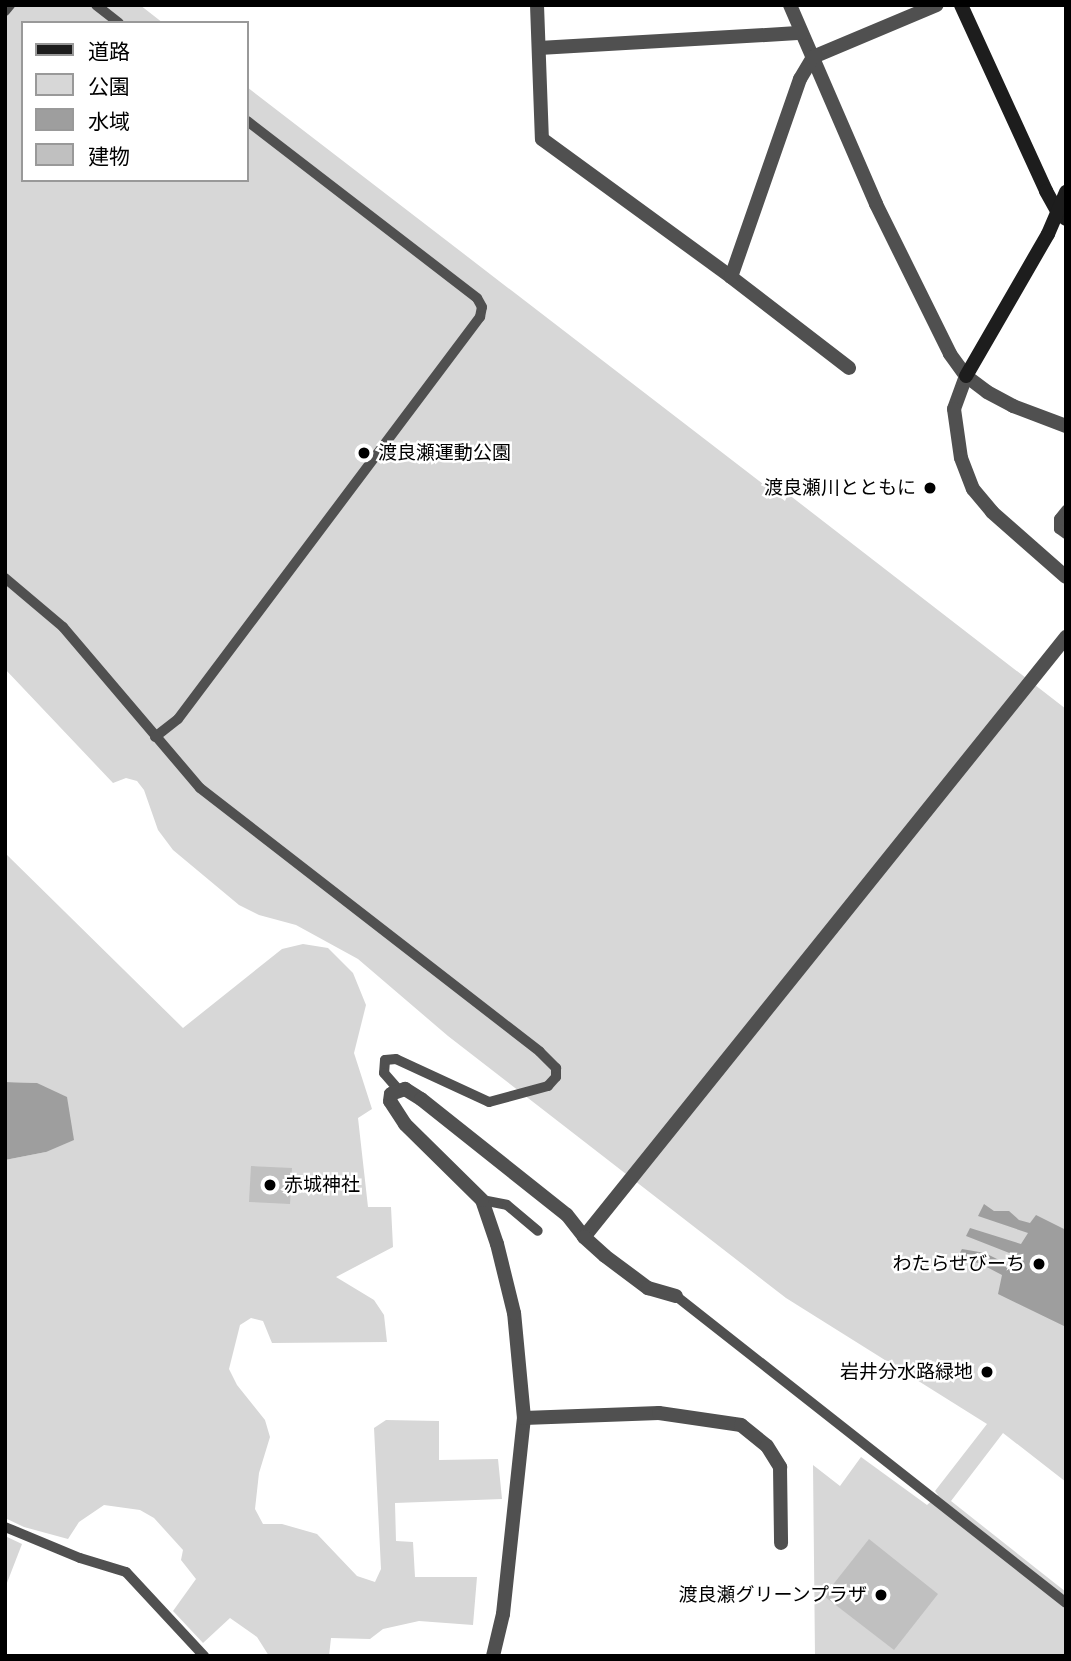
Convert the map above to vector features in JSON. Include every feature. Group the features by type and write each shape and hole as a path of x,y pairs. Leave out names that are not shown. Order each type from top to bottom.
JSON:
{"street":[{"path":"537,5 542,138 732,277 849,368"},
{"path":"790,5 876,204 934,328 966,376 1013,406 1066,426"},
{"path":"732,277 800,79 813,57 937,5"},
{"path":"961,5 1062,216"},
{"path":"539,48 802,33"},
{"path":"1066,192 1062,216 966,376 954,409 961,458 973,489 992,512 1066,577"},
{"path":"584,1237 1066,638"},
{"path":"493,1656 503,1614 524,1418 514,1313 497,1244 482,1200 394,1110 390,1101 391,1094 398,1089 405,1089 421,1099 567,1214 584,1237 648,1288 676,1296"},
{"path":"524,1418 659,1413 741,1425 767,1446 780,1467 781,1543"}],"lane":[{"path":"5,11 10,5"},
{"path":"96,5 116,21"},
{"path":"155,737 178,719 480,317 482,307 477,298 248,122"},
{"path":"1066,510 1059,519 1059,529 1066,534"},
{"path":"5,578 62,627 200,788 540,1052 556,1068 556,1077 548,1086 489,1102 396,1059 385,1060 384,1073 398,1089"},
{"path":"482,1200 491,1199 507,1205 538,1231"},
{"path":"676,1296 1066,1604"},
{"path":"5,1527 80,1558 126,1572 204,1656"}],"green space":[{"name":"渡良瀬運動公園","path":"5,5 140,5 160,21 21,21 21,182 248,182 248,88 785,501 788,494 1066,709 1066,1482 1003,1433 951,1501 1066,1592 1066,1656 815,1656 813,1465 840,1486 861,1457 927,1505 938,1495 935,1491 987,1424 786,1298 448,1036 358,959 296,925 259,915 239,905 173,850 158,830 144,790 137,781 126,778 113,783 5,669"},
{"path":"5,853 183,1028 282,949 303,944 328,948 353,973 366,1005 354,1053 372,1109 358,1118 368,1207 391,1207 393,1247 336,1277 374,1300 384,1315 387,1342 272,1343 263,1321 251,1318 240,1325 229,1369 237,1385 265,1420 270,1437 259,1473 255,1509 263,1524 282,1524 317,1534 357,1576 375,1582 381,1569 374,1428 386,1420 439,1421 439,1460 498,1459 502,1499 395,1503 396,1541 413,1542 415,1577 477,1577 473,1625 419,1621 383,1629 370,1639 331,1638 329,1656 269,1656 257,1637 230,1618 203,1643 173,1611 196,1579 181,1560 183,1550 154,1518 140,1510 104,1505 79,1522 68,1539 24,1527 5,1518 5,1160 46,1152 37,1083 5,1082"},
{"path":"5,1536 22,1544 5,1588"}],"water":[{"path":"5,1082 37,1083 67,1097 74,1140 46,1152 5,1160"},
{"name":"わたらせびーち","path":"984,1204 994,1211 1009,1211 1019,1220 1030,1223 1036,1215 1066,1230 1066,1327 998,1294 1002,1275 979,1263 956,1260 962,1249 985,1253 1011,1266 1017,1256 966,1236 970,1228 1021,1244 1028,1233 978,1216"}],"building":[{"name":"赤城神社","path":"251,1166 292,1168 290,1204 249,1202"},
{"name":"渡良瀬グリーンプラザ","path":"869,1539 938,1594 894,1650 824,1596"}],"place":[{"name":"渡良瀬運動公園","path":"364,453"},
{"name":"渡良瀬川とともに","path":"930,488"},
{"name":"赤城神社","path":"270,1185"},
{"name":"わたらせびーち","path":"1039,1264"},
{"name":"岩井分水路緑地","path":"987,1372"},
{"name":"渡良瀬グリーンプラザ","path":"881,1595"}]}
